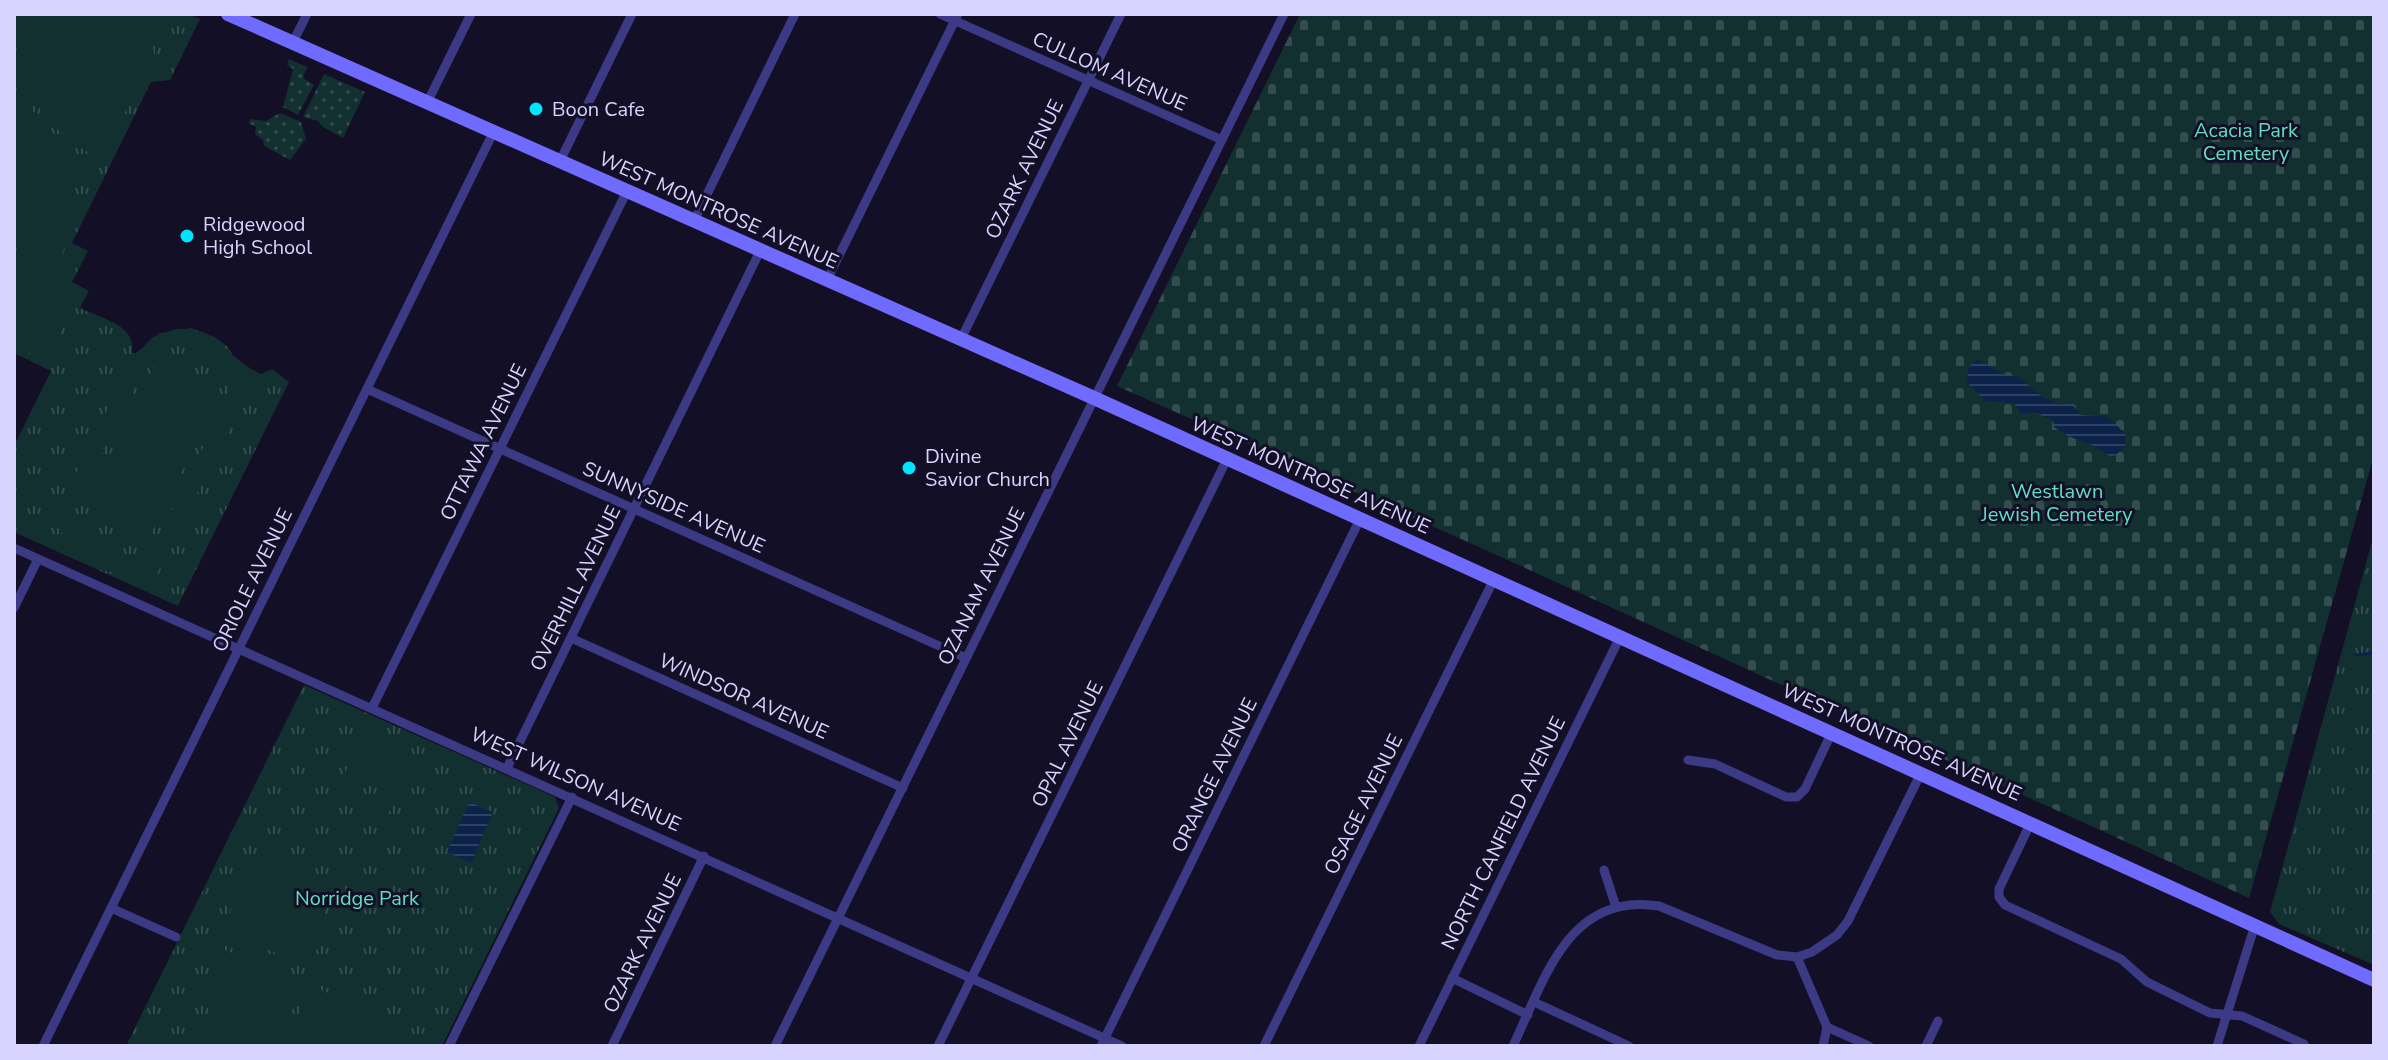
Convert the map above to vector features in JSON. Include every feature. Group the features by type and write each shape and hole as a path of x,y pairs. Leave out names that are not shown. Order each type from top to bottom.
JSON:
{"street":[{"name":"WEST MONTROSE AVENUE","path":"228,14 1621,635 2374,980"},
{"path":"293,42 307,14"},
{"path":"428,101 471,14"},
{"path":"560,161 632,14"},
{"path":"694,221 795,14"},
{"name":"CULLOM AVENUE","path":"940,14 956,17 1222,140"},
{"name":"OZARK AVENUE","path":"961,339 1121,14"},
{"name":"OZANAM AVENUE","path":"775,1046 1284,14"},
{"path":"827,280 956,17"},
{"name":"ORIOLE AVENUE","path":"43,1046 494,131"},
{"name":"OTTAWA AVENUE","path":"372,708 627,191"},
{"name":"OVERHILL AVENUE","path":"507,768 760,251"},
{"name":"SUNNYSIDE AVENUE","path":"367,389 966,658"},
{"name":"OPAL AVENUE","path":"938,1046 1227,459"},
{"name":"ORANGE AVENUE","path":"1103,1042 1360,519"},
{"name":"WEST WILSON AVENUE","path":"14,548 704,856 972,978 1103,1042 1122,1046"},
{"path":"14,608 38,559"},
{"name":"OSAGE AVENUE","path":"1264,1046 1494,579"},
{"name":"NORTH CANFIELD AVENUE","path":"1419,1046 1621,635"},
{"name":"WINDSOR AVENUE","path":"571,638 903,788"},
{"path":"1688,760 1706,761 1786,797 1797,797 1805,789 1832,732"},
{"path":"1513,1046 1572,932 1616,907 1643,903 1659,906 1768,952 1797,957 1825,945 1848,921 1921,773"},
{"path":"449,1046 572,797"},
{"path":"2031,822 2001,883 1999,897 2010,909 2121,959 2154,986 2210,1013 2242,1016 2304,1044"},
{"name":"OZARK AVENUE","path":"612,1046 704,856"},
{"path":"1604,870 1616,907"},
{"path":"111,908 176,937"},
{"path":"2217,1046 2255,925"},
{"path":"1797,957 1827,1027 1823,1046"},
{"path":"1452,978 1528,1015"},
{"path":"1534,1002 1629,1046"},
{"path":"1926,1046 1938,1021"},
{"path":"1827,1027 1869,1046"}],"green space":[{"path":"14,14 188,14 200,19 170,80 151,82 72,243 88,251 72,282 89,291 80,308 123,329 129,335 135,354 160,333 191,328 215,337 228,347 237,363 261,374 272,369 289,382 178,606 14,532 14,446 51,371 14,353"},
{"path":"20,14 111,14 152,35 154,54 101,159 63,134 35,100 25,81 20,60"},
{"name":"Westlawn Jewish Cemetery","path":"1300,14 2374,14 2374,455 2249,898 1488,551 1117,386"},
{"path":"289,59 307,67 303,78 314,85 298,115 283,107 293,69 287,65"},
{"path":"324,74 365,92 343,138 318,121 303,117"},
{"path":"14,97 35,112 51,130 70,170 73,192 72,215 59,262 74,266 56,323 61,326 53,351 41,357 17,349 18,344 14,343 14,263 57,261 14,241"},
{"path":"280,113 301,122 306,139 290,160 264,146 263,140 255,134 256,127 249,123 251,119 266,121"},
{"path":"176,329 201,332 257,372 148,592 136,586 143,568 124,572 97,569 81,559 62,533 51,524 133,357 153,337","holes":["178,342 201,346 218,358 227,377 226,401 156,542 132,559 103,558 91,551 79,535 75,509 143,368 158,350"]},
{"path":"155,364 219,396 149,538 85,506"},
{"path":"2374,534 2374,965 2279,924 2270,912"},
{"name":"Norridge Park","path":"304,685 555,797 559,808 442,1046 126,1046"},
{"path":"362,736 383,746 366,785 344,775"},
{"path":"386,747 412,758 395,796 369,784"},
{"path":"371,792 393,803 381,829 359,819"},
{"path":"259,845 298,866 311,878 319,892 323,925 309,967 228,933 225,924"},
{"path":"216,946 291,979 299,987 297,999 276,1046 226,1046 218,1035 208,1010 207,998 209,972"},
{"path":"308,984 388,1020 392,1030 385,1046 299,1046 298,1016"}],"water":[{"path":"1977,359 2005,375 2018,376 2041,396 2061,405 2070,402 2081,415 2109,417 2125,434 2125,447 2113,457 2063,433 2054,427 2053,421 2034,412 2021,414 2014,403 1985,401 1967,382 1969,367"},
{"path":"469,802 493,812 471,863 447,852"}],"waterway":[{"path":"2355,655 2374,653"}],"place":[{"name":"Boon Cafe","path":"536,109"},
{"name":"Ridgewood High School","path":"187,236"},
{"name":"Divine Savior Church","path":"909,468"}],"park label":[{"name":"Acacia Park Cemetery","path":"2246,142"}]}
